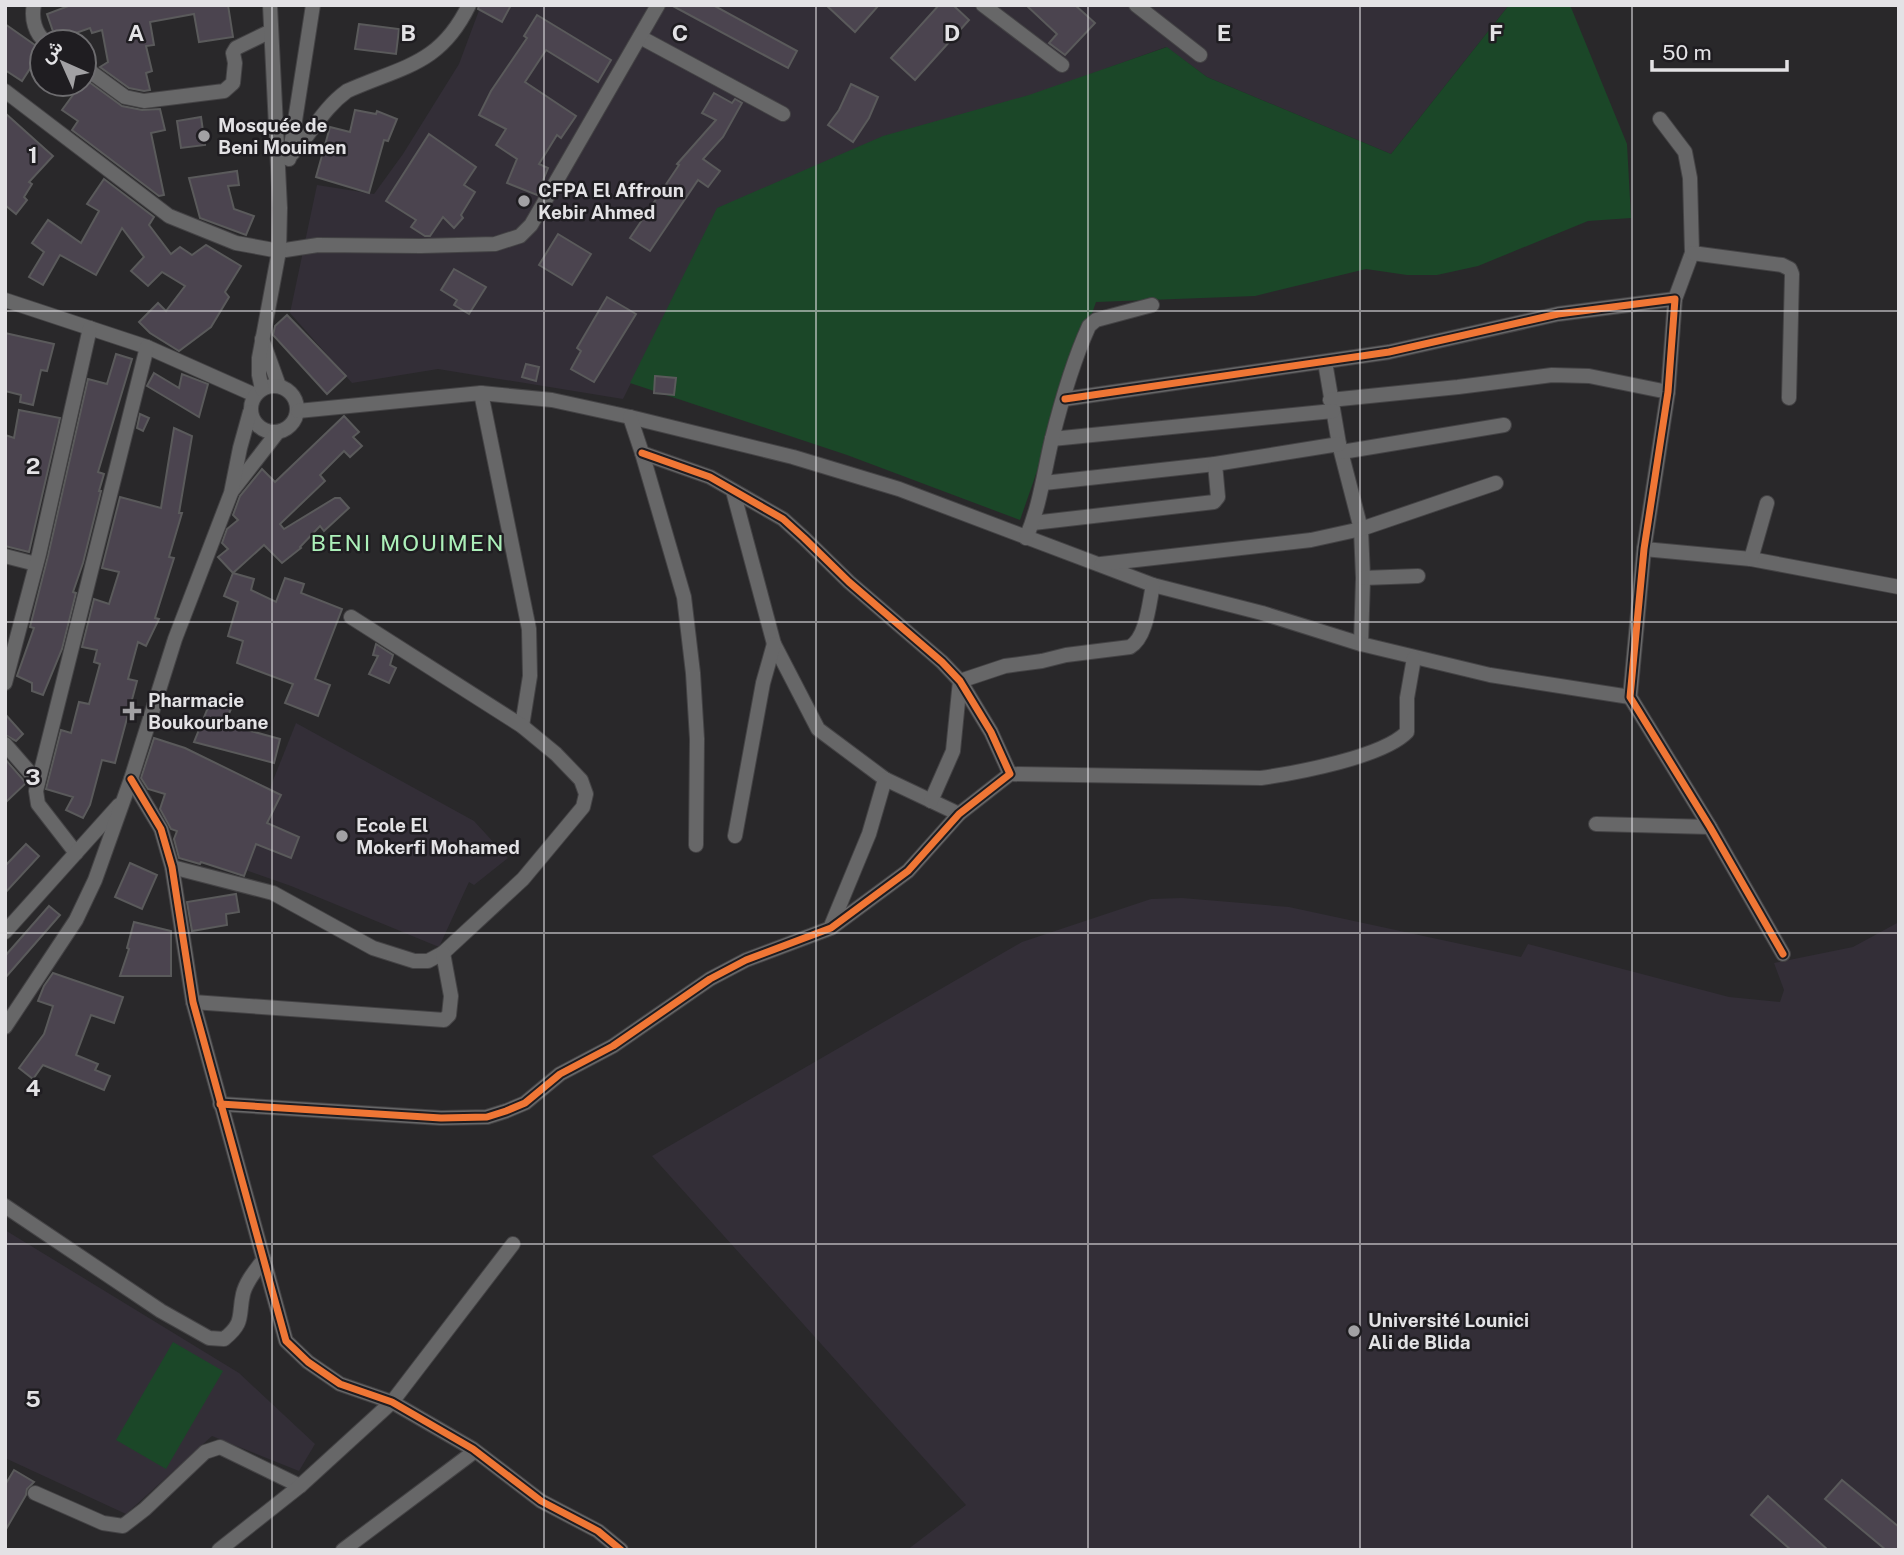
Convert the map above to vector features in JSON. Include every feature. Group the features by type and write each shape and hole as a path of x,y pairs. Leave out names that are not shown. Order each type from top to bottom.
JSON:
{"street":[{"path":"34,5 32,13 36,28"},
{"path":"5,1027 76,920 95,880 131,779 175,639 231,493 240,448 259,392 262,339 279,251 280,208 270,5"},
{"path":"280,208 313,5"},
{"path":"289,157 304,142 326,108 347,91 431,56 452,36 469,5"},
{"path":"5,91 169,216 236,243 279,251 317,245 495,244 520,236 531,225 658,5"},
{"path":"983,5 1062,65"},
{"path":"1136,5 1200,55"},
{"path":"98,77 132,100 144,101 224,91 233,83 233,53 236,48 271,31"},
{"path":"640,37 783,114"},
{"path":"1660,119 1685,152 1689,163 1692,253 1675,299 1668,392 1644,549 1630,697 1710,827 1783,954"},
{"path":"1692,253 1782,265 1790,269 1789,398"},
{"path":"1065,399 1389,352 1558,314 1675,299"},
{"path":"5,300 147,347 259,392 279,386"},
{"path":"1026,538 1044,483 1052,439 1089,326 1096,320 1152,305"},
{"path":"5,683 36,564 90,328"},
{"path":"250,412 259,428 277,433 294,422 298,411 293,396 279,386 262,339"},
{"path":"76,853 38,804 36,791 147,347"},
{"path":"1325,362 1340,448 1361,529 1362,644"},
{"path":"1052,439 1331,406 1552,375 1589,376 1668,392"},
{"path":"298,411 481,393 552,400 629,416 793,457 899,489 1153,585 1262,613 1362,644 1490,675 1630,697"},
{"path":"481,393 529,629 530,676 522,726"},
{"path":"629,416 684,597 693,673 696,845"},
{"path":"1044,483 1215,464 1504,425"},
{"path":"231,493 277,433"},
{"path":"642,453 709,477 783,519 960,681 991,732 1010,774"},
{"path":"1033,523 1214,502 1218,497 1215,464"},
{"path":"1096,565 1311,540 1361,529 1496,483"},
{"path":"733,491 774,644 818,729 885,779 959,814"},
{"path":"1751,559 1767,503"},
{"path":"1644,549 1751,559 1899,587"},
{"path":"5,556 36,564"},
{"path":"5,568 36,564"},
{"path":"1363,578 1418,576"},
{"path":"960,681 1005,666 1130,647 1141,635 1153,585"},
{"path":"172,867 273,893 373,948 403,958 428,961 443,953 523,879 583,807 586,794 581,780 556,754 522,726 351,617"},
{"path":"736,836 763,683 774,644"},
{"path":"220,1104 441,1118 487,1117 525,1103 560,1074 612,1046 710,979 746,960 831,928 908,872 959,814 1010,774 1261,778 1362,754 1402,737 1407,732 1407,698 1414,658"},
{"path":"931,801 953,751 960,681"},
{"path":"5,744 38,782"},
{"path":"131,779 161,829 172,867 193,1002 286,1340 308,1362 340,1384 392,1402 475,1451 541,1501 598,1531 621,1550"},
{"path":"831,928 869,834 885,779"},
{"path":"5,932 123,800"},
{"path":"1595,824 1710,827"},
{"path":"193,1002 444,1020 449,1015 451,996 443,953"},
{"path":"5,1206 162,1311 209,1338 225,1339 234,1331 242,1314 243,1295 248,1280 264,1259"},
{"path":"219,1550 300,1486 392,1402 513,1244"},
{"path":"35,1493 103,1523 123,1526 145,1509 205,1452 220,1447 300,1486"},
{"path":"344,1550 475,1451"}],"shaded area":[{"name":"CFPA El Affroun Kebir Ahmed","path":"481,5 1509,5 1391,154 1207,77 1166,47 718,208 623,399 438,369 352,383 290,313 317,185 374,194 403,154 459,64"},
{"name":"Ecole El Mokerfi Mohamed","path":"296,723 474,821 508,858 474,885 469,882 439,947 291,886 192,851 221,767 270,788"},
{"name":"Université Lounici Ali de Blida","path":"1182,898 1289,907 1521,957 1528,944 1729,997 1780,1002 1784,990 1774,963 1853,947 1899,922 1899,1550 907,1550 966,1505 652,1156 1022,942 1151,899"},
{"path":"5,1230 239,1373 315,1444 299,1471 212,1436 126,1514 5,1458"}],"green space":[{"path":"1509,5 1570,5 1627,144 1631,218 1588,221 1478,266 1437,275 1407,275 1366,269 1255,296 1096,302 1020,520 847,455 630,383 717,208 883,136 1029,95 1167,47 1207,77 1391,154"},
{"path":"173,1342 223,1371 166,1469 116,1440"}],"building":[{"path":"71,5 228,5 233,37 199,42 194,14 150,22 154,45 146,46 152,71 146,73 150,90 144,91 129,88 100,67 108,62 102,30 52,28 47,14"},
{"path":"479,5 511,5 502,22 478,9"},
{"path":"671,5 713,5 797,51 788,68"},
{"path":"826,5 879,5 855,32"},
{"path":"939,5 953,5 969,20 915,80 891,58"},
{"path":"1026,5 1075,5 1095,23 1065,55 1049,43 1057,34"},
{"path":"537,15 611,60 598,82 546,50 525,82 576,116 561,138 557,135 539,164 548,168 537,195 507,183 517,159 496,145 506,129 479,115 491,91 527,38 524,36"},
{"path":"5,24 28,40 28,72 22,81 5,70"},
{"path":"359,24 399,29 396,54 355,49"},
{"path":"851,84 878,97 869,118 853,142 828,125 839,110"},
{"path":"98,88 122,106 142,110 160,109 165,130 151,133 164,195 159,196 72,130 78,121 62,110 71,98 98,98"},
{"path":"714,93 732,103 735,99 742,103 723,137 703,159 720,171 708,187 698,180 650,251 630,238 679,165 677,164 716,120 702,113"},
{"path":"355,110 376,114 377,111 397,119 388,141 384,140 369,193 316,177 330,127 350,132"},
{"path":"5,113 53,156 29,182 32,184 24,197 27,200 16,214 5,205"},
{"path":"201,117 205,145 181,148 177,121"},
{"path":"429,134 476,167 464,185 475,192 461,215 463,218 454,228 443,217 430,236 425,236 411,227 416,220 386,201"},
{"path":"237,171 239,185 228,186 234,209 254,216 246,235 200,218 189,178"},
{"path":"104,179 154,217 149,225 171,254 180,247 192,255 206,245 241,266 225,292 229,297 211,327 179,351 150,333 139,322 158,303 166,311 185,286 162,272 148,286 131,271 144,257 122,228 96,275 60,255 43,285 29,277 44,252 32,243 48,220 81,243 99,211 87,204"},
{"path":"558,234 591,254 572,285 539,265"},
{"path":"454,269 486,287 469,314 454,305 457,300 441,290"},
{"path":"607,297 636,314 594,382 571,369 581,351 577,348"},
{"path":"287,315 346,376 327,394 273,335 275,326"},
{"path":"5,333 54,344 47,371 41,370 33,405 20,402 21,395 5,391"},
{"path":"116,354 132,359 98,472 104,474 101,491 73,592 76,593 62,649 43,695 32,691 32,683 17,676 34,628 30,627 88,379 107,384"},
{"path":"526,364 539,367 536,381 522,377"},
{"path":"154,373 179,388 182,374 208,384 199,417 147,386"},
{"path":"655,376 676,378 674,395 654,393"},
{"path":"19,410 60,418 29,552 5,546 5,435 14,438"},
{"path":"140,414 149,418 143,431 137,428"},
{"path":"344,416 359,432 353,437 362,446 350,457 344,451 320,475 325,481 280,524 284,529 335,498 340,498 349,508 324,531 320,526 301,548 282,563 264,545 233,573 218,557 228,549 222,543 227,529 238,520 233,515 240,496 262,469 275,482"},
{"path":"174,428 192,436 179,513 182,513 169,557 174,558 155,618 159,619 146,646 138,642 128,679 137,681 115,763 102,760 90,805 83,818 66,810 73,797 46,789 61,730 71,733 79,702 89,704 100,664 94,662 97,650 82,647 94,599 109,604 119,572 102,568 120,497 161,508"},
{"path":"233,573 254,579 251,590 276,602 285,578 304,584 301,593 342,609 315,679 330,685 318,716 285,703 293,684 237,663 243,641 228,636 238,602 224,596"},
{"path":"376,644 393,655 390,665 396,668 389,683 369,674 378,656 373,655"},
{"path":"211,700 231,709 227,718 247,730 280,739 274,763 194,742"},
{"path":"5,714 23,734 16,741 5,735"},
{"path":"154,738 185,748 281,795 267,823 299,837 291,858 256,844 244,876 179,858 174,839 177,831 171,829 160,809 165,794 148,789 141,778"},
{"path":"5,759 26,783 5,803"},
{"path":"26,844 39,856 5,893 5,866"},
{"path":"130,863 157,875 142,909 115,897"},
{"path":"236,894 239,912 226,914 227,925 192,931 187,902"},
{"path":"49,906 60,915 5,978 5,956"},
{"path":"134,922 171,931 171,976 120,976"},
{"path":"53,973 123,997 114,1023 91,1015 76,1055 98,1064 95,1070 110,1076 104,1090 43,1065 33,1079 19,1068 44,1034 53,1006 38,1001"},
{"path":"14,1470 34,1482 27,1489 5,1531 5,1485"},
{"path":"1842,1480 1899,1527 1899,1550 1886,1550 1825,1499"},
{"path":"1768,1496 1828,1550 1791,1550 1751,1515"}],"cycle path":[{"path":"1065,399 1389,352 1558,314 1675,299 1668,392 1644,549 1630,697 1710,827 1783,954"},
{"path":"220,1104 441,1118 487,1117 506,1111 525,1103 560,1074 613,1046 710,979 746,960 831,928 908,871 959,814 1010,774 991,732 960,681 783,519 710,477 642,453"},
{"path":"131,779 161,829 172,867 193,1002 286,1341 308,1362 340,1384 392,1402 473,1449 541,1501 598,1531 621,1550"}],"place":[{"name":"Mosquée de Beni Mouimen","path":"204,136"},
{"name":"CFPA El Affroun Kebir Ahmed","path":"524,201"},
{"name":"Pharmacie Boukourbane","path":"132,711"},
{"name":"Ecole El Mokerfi Mohamed","path":"342,836"},
{"name":"Université Lounici Ali de Blida","path":"1354,1331"}],"district":[{"name":"BENI MOUIMEN","path":"408,542"}]}
